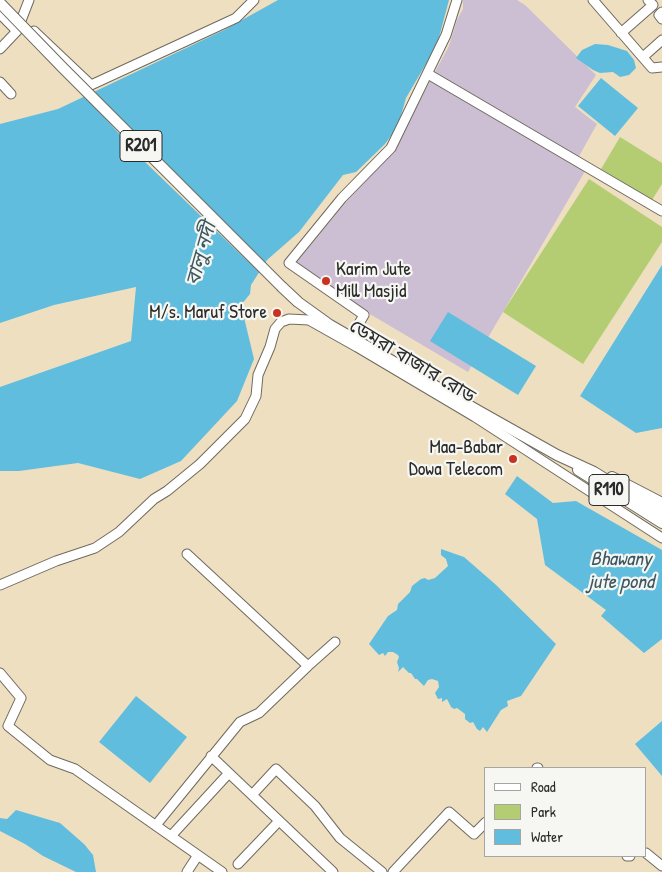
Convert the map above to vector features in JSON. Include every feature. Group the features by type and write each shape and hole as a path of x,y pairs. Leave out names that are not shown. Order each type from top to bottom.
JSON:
{"main road":[{"name":"R201","path":"0,3 62,68 282,287 310,311 330,325 410,372 557,455"},
{"name":"R110","path":"557,455 594,472 662,514"},
{"name":"R110","path":"557,455 571,466 662,523"},
{"path":"594,472 614,477 659,500"},
{"path":"637,508 662,528"}],"street":[{"path":"0,49 17,31 29,0"},
{"path":"21,19 92,85 236,18 254,0"},
{"path":"354,332 364,315 289,263 342,198 391,148 446,35 457,0"},
{"path":"593,0 652,68 662,67"},
{"path":"620,32 653,5 648,0"},
{"path":"662,12 659,15 662,19"},
{"path":"0,14 17,31"},
{"path":"643,57 662,40"},
{"path":"428,74 662,211"},
{"path":"0,82 11,94"},
{"name":"ডেমরা বাজার রোড","path":"0,586 56,561 95,548 119,532 154,499 167,491 200,464 244,419 256,396 258,375 270,346 274,329 281,322 289,318 308,320 357,347 475,417 662,538"},
{"path":"187,554 308,666"},
{"path":"156,825 240,722 259,713 335,642"},
{"path":"0,673 21,698 4,724 50,760 74,769 222,872"},
{"path":"211,756 333,872"},
{"path":"252,794 276,769 315,806 340,838 382,872"},
{"path":"171,836 229,773"},
{"path":"394,872 449,812 474,834 484,824"},
{"path":"238,864 279,821"},
{"path":"647,854 662,866"},
{"path":"187,872 198,855"}],"shaded area":[{"path":"463,0 517,0 525,5 596,75 575,107 597,124 578,158 588,166 468,372 292,268 347,201 391,154 449,46 457,20 463,9"}],"green space":[{"path":"620,137 662,163 662,184 652,200 601,169"},
{"path":"589,179 662,227 662,242 583,364 503,312"}],"water":[{"name":"বালু নদী","path":"278,0 449,0 437,45 406,98 398,126 385,144 356,172 343,175 299,232 267,260 251,285 250,294 241,305 254,359 237,401 181,461 140,479 78,463 19,471 0,471 0,387 131,341 136,287 54,305 0,323 0,124 58,109 224,30"},
{"path":"595,44 608,45 627,51 634,60 636,68 629,75 620,77 613,72 600,73 593,70 576,58 582,50"},
{"path":"601,78 638,108 615,136 578,106"},
{"path":"662,265 662,428 636,433 580,396"},
{"path":"448,312 536,366 518,395 430,341"},
{"name":"Bhawany jute pond","path":"517,476 553,503 576,501 662,550 662,639 644,653 601,616 606,610 545,565 537,519 505,494"},
{"path":"441,549 464,557 495,584 556,644 521,696 507,701 508,706 501,710 487,732 483,727 480,731 477,729 473,722 470,723 465,719 465,714 457,708 451,707 447,699 442,702 442,698 438,699 435,693 439,687 438,681 428,680 424,686 403,667 398,672 398,655 388,652 385,656 383,653 379,655 369,644 388,616 397,610 398,604 410,592 412,586 421,579 435,578 448,566 446,559 441,555"},
{"path":"136,696 187,737 150,783 99,742"},
{"path":"662,721 662,776 635,744"},
{"path":"16,810 60,823 84,844 93,855 96,872 76,872 43,856 0,831 0,818 7,819"}],"pier":[{"path":"83,94 266,267 261,274 145,162"}],"place":[{"name":"Karim Jute Mill Masjid","path":"326,281"},
{"name":"M/s. Maruf Store","path":"277,313"},
{"name":"Maa-Babar Dowa Telecom","path":"513,459"}]}
